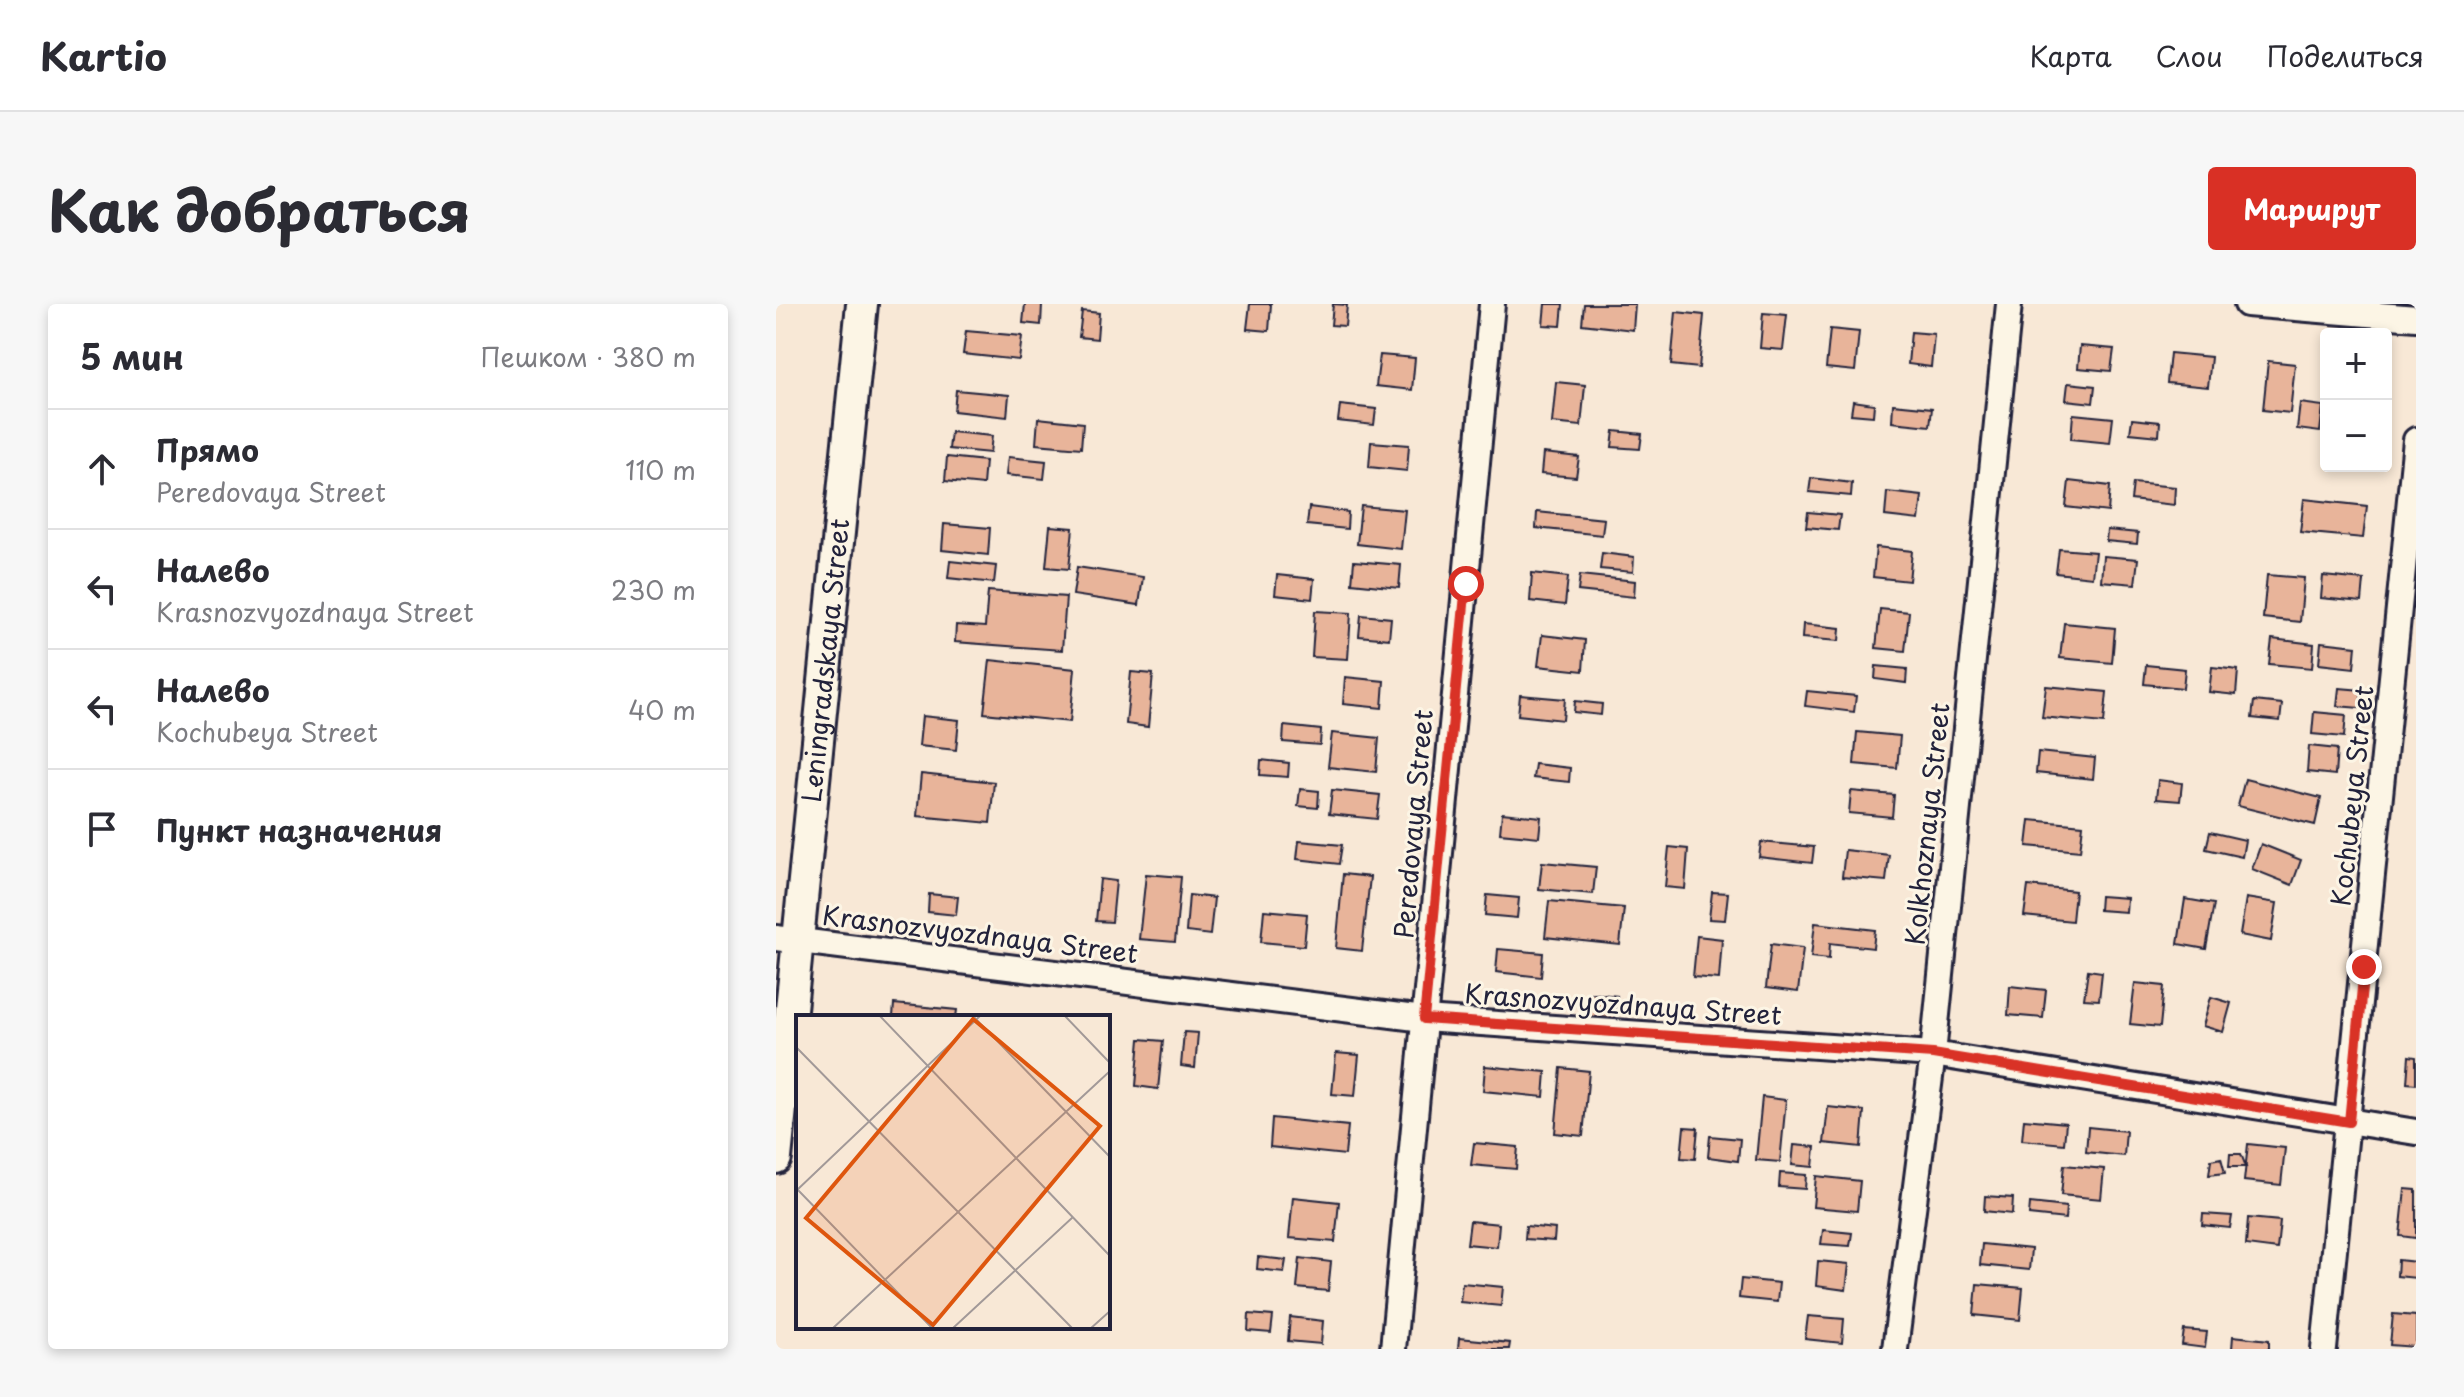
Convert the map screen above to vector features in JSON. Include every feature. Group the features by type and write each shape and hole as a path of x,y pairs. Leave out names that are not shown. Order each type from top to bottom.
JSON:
{"street":[{"name":"Leningradskaya Street","path":"776,1158 786,939 862,304"},
{"name":"Peredovaya Street","path":"1393,1349 1492,304"},
{"name":"Kolkhoznaya Street","path":"1895,1349 1933,1054 2009,304"},
{"path":"2247,304 2416,318"},
{"name":"Kochubeya Street","path":"2324,1349 2416,440"},
{"name":"Krasnozvyozdnaya Street","path":"786,939 1424,1019 1933,1054 2416,1132"}],"building":[{"path":"1025,304 1042,304 1041,325 1023,323"},
{"path":"1250,304 1271,304 1269,331 1247,329"},
{"path":"1333,304 1347,305 1345,326 1331,325"},
{"path":"1545,304 1563,304 1561,326 1543,325"},
{"path":"1584,304 1635,304 1633,330 1582,324"},
{"path":"1082,311 1099,313 1097,339 1079,337"},
{"path":"1676,312 1704,315 1699,368 1671,365"},
{"path":"1763,313 1787,315 1783,350 1760,348"},
{"path":"1830,329 1859,332 1855,371 1826,368"},
{"path":"966,331 1022,336 1019,360 963,354"},
{"path":"1911,332 1934,334 1931,367 1908,364"},
{"path":"2080,346 2114,349 2111,371 2078,368"},
{"path":"2170,353 2211,357 2208,387 2167,383"},
{"path":"1380,355 1415,358 1412,390 1376,386"},
{"path":"2268,361 2295,364 2290,413 2263,410"},
{"path":"1556,382 1585,385 1581,426 1552,423"},
{"path":"2068,383 2095,386 2093,403 2066,400"},
{"path":"956,390 1009,395 1007,417 954,411"},
{"path":"1853,401 1874,404 1873,416 1851,414"},
{"path":"2300,403 2320,406 2320,432 2297,429"},
{"path":"1893,404 1932,408 1930,426 1892,422"},
{"path":"1340,405 1376,409 1374,425 1338,421"},
{"path":"2073,414 2113,418 2110,443 2071,439"},
{"path":"1038,418 1083,423 1081,448 1036,444"},
{"path":"2132,419 2160,422 2159,436 2130,433"},
{"path":"1614,431 1642,434 1640,449 1612,447"},
{"path":"951,432 992,436 990,453 949,449"},
{"path":"1371,442 1409,445 1407,471 1369,467"},
{"path":"1543,453 1579,457 1576,477 1541,474"},
{"path":"947,457 985,461 983,485 945,481"},
{"path":"1008,457 1046,461 1044,479 1006,475"},
{"path":"1811,478 1852,483 1851,496 1809,492"},
{"path":"2069,481 2110,486 2108,512 2066,507"},
{"path":"2133,483 2175,487 2174,505 2131,500"},
{"path":"1887,492 1922,496 1919,520 1885,516"},
{"path":"2304,499 2367,506 2363,538 2300,532"},
{"path":"1361,506 1405,510 1401,549 1357,544"},
{"path":"1309,507 1348,512 1347,529 1307,525"},
{"path":"1537,512 1604,519 1602,535 1536,528"},
{"path":"1808,512 1840,515 1838,530 1806,527"},
{"path":"944,524 990,528 988,555 942,550"},
{"path":"1050,526 1073,528 1069,569 1046,567"},
{"path":"2107,530 2138,533 2137,544 2106,541"},
{"path":"1876,547 1912,551 1909,581 1873,577"},
{"path":"2059,549 2095,552 2092,577 2056,573"},
{"path":"1602,553 1634,557 1633,572 1600,569"},
{"path":"2103,556 2138,559 2135,584 2101,581"},
{"path":"950,561 996,566 994,583 948,578"},
{"path":"1354,561 1401,565 1399,588 1352,583"},
{"path":"1077,567 1143,577 1139,605 1073,595"},
{"path":"1532,573 1568,577 1565,605 1530,601"},
{"path":"1277,575 1314,579 1312,599 1275,595"},
{"path":"1580,575 1635,581 1634,597 1578,591"},
{"path":"2267,575 2304,578 2300,622 2263,618"},
{"path":"2323,576 2364,580 2362,602 2321,598"},
{"path":"988,591 1066,597 1062,650 955,642 956,625 985,627"},
{"path":"1880,609 1909,612 1905,651 1876,648"},
{"path":"1315,611 1351,613 1348,659 1312,657"},
{"path":"1361,615 1391,618 1389,639 1359,636"},
{"path":"2064,623 2115,628 2112,663 2060,658"},
{"path":"1803,624 1840,628 1839,641 1802,638"},
{"path":"1542,635 1585,640 1583,671 1538,666"},
{"path":"2272,639 2314,644 2312,668 2269,664"},
{"path":"2321,642 2356,646 2354,668 2319,664"},
{"path":"990,660 1075,669 1070,722 984,713"},
{"path":"2146,665 2185,669 2183,688 2144,684"},
{"path":"1876,666 1907,669 1906,683 1875,679"},
{"path":"2212,667 2238,670 2236,695 2209,692"},
{"path":"1131,672 1153,674 1148,727 1126,724"},
{"path":"1345,677 1384,681 1382,708 1343,704"},
{"path":"2046,686 2107,692 2104,723 2042,717"},
{"path":"2339,688 2362,690 2360,708 2337,706"},
{"path":"1807,691 1856,696 1854,712 1805,706"},
{"path":"1520,695 1565,699 1563,720 1518,715"},
{"path":"1575,701 1602,704 1601,715 1574,712"},
{"path":"2254,701 2282,704 2280,721 2252,718"},
{"path":"2314,712 2346,715 2344,737 2312,734"},
{"path":"922,716 959,720 956,750 919,746"},
{"path":"1284,726 1321,730 1320,745 1283,742"},
{"path":"1857,732 1900,736 1897,768 1854,764"},
{"path":"1332,733 1379,738 1376,772 1328,767"},
{"path":"2309,746 2337,749 2335,775 2307,772"},
{"path":"2038,752 2095,758 2093,779 2036,773"},
{"path":"1261,760 1289,763 1288,777 1260,775"},
{"path":"1535,764 1570,768 1569,782 1533,778"},
{"path":"921,774 994,782 990,823 917,816"},
{"path":"2245,779 2321,798 2315,825 2238,806"},
{"path":"2158,780 2182,783 2180,801 2156,799"},
{"path":"1300,789 1319,791 1318,808 1298,806"},
{"path":"1332,790 1380,795 1377,819 1329,814"},
{"path":"1851,791 1894,795 1892,817 1849,813"},
{"path":"1502,813 1541,817 1539,837 1500,833"},
{"path":"2030,820 2083,825 2080,851 2027,846"},
{"path":"2210,832 2245,840 2242,857 2206,849"},
{"path":"1299,841 1342,845 1339,864 1297,859"},
{"path":"1761,842 1814,847 1812,863 1759,857"},
{"path":"2261,844 2301,860 2292,885 2252,869"},
{"path":"1669,847 1688,849 1685,889 1665,887"},
{"path":"1845,850 1889,855 1886,881 1842,877"},
{"path":"1542,862 1596,867 1593,894 1539,889"},
{"path":"1146,874 1181,877 1175,942 1139,939"},
{"path":"1343,874 1370,877 1362,951 1336,948"},
{"path":"1100,879 1116,881 1112,922 1096,921"},
{"path":"2028,886 2075,891 2072,921 2024,916"},
{"path":"1712,892 1728,893 1725,920 1709,919"},
{"path":"929,894 958,897 956,915 928,912"},
{"path":"1189,895 1214,898 1210,935 1186,932"},
{"path":"1487,895 1519,898 1517,918 1485,915"},
{"path":"2100,896 2127,898 2126,912 2099,910"},
{"path":"2246,898 2277,903 2271,941 2240,935"},
{"path":"2185,899 2214,904 2206,949 2178,944"},
{"path":"1549,901 1624,908 1620,945 1545,937"},
{"path":"1264,910 1307,914 1304,946 1261,942"},
{"path":"1815,923 1875,930 1873,948 1830,943 1829,959 1811,957"},
{"path":"1697,936 1722,939 1719,979 1693,977"},
{"path":"1771,944 1803,948 1798,992 1766,988"},
{"path":"1498,949 1543,953 1541,977 1496,972"},
{"path":"2088,970 2102,972 2099,1000 2084,999"},
{"path":"2135,983 2164,986 2160,1027 2130,1024"},
{"path":"2010,986 2046,990 2043,1018 2008,1015"},
{"path":"1590,993 1617,996 1614,1019 1588,1017"},
{"path":"2211,997 2231,1003 2223,1032 2203,1026"},
{"path":"894,1004 957,1010 956,1015 893,1015"},
{"path":"1110,1032 1114,1033 1110,1066"},
{"path":"1184,1032 1198,1033 1195,1068 1181,1066"},
{"path":"1140,1039 1163,1041 1158,1089 1136,1086"},
{"path":"1336,1053 1359,1055 1355,1096 1332,1094"},
{"path":"2409,1056 2416,1057 2416,1084 2407,1083"},
{"path":"1485,1066 1546,1072 1544,1097 1483,1091"},
{"path":"1561,1068 1589,1071 1583,1136 1555,1133"},
{"path":"1762,1097 1786,1100 1780,1162 1756,1160"},
{"path":"1828,1107 1864,1111 1861,1147 1824,1143"},
{"path":"1272,1118 1348,1126 1345,1155 1270,1147"},
{"path":"2024,1119 2066,1123 2064,1144 2022,1140"},
{"path":"1684,1127 1698,1128 1695,1159 1681,1158"},
{"path":"2088,1127 2126,1131 2124,1156 2086,1152"},
{"path":"1710,1136 1740,1139 1738,1161 1708,1157"},
{"path":"1474,1143 1518,1147 1516,1169 1471,1165"},
{"path":"2248,1144 2285,1148 2281,1185 2244,1181"},
{"path":"1794,1145 1815,1147 1813,1167 1792,1165"},
{"path":"2230,1154 2241,1154 2246,1167 2229,1167"},
{"path":"2221,1158 2225,1173 2209,1175 2211,1160"},
{"path":"2064,1165 2104,1169 2101,1199 2061,1195"},
{"path":"1780,1173 1806,1175 1805,1189 1779,1187"},
{"path":"1816,1176 1860,1181 1857,1211 1813,1207"},
{"path":"2405,1189 2416,1190 2416,1238 2400,1236"},
{"path":"1985,1196 2013,1198 2012,1214 1984,1211"},
{"path":"1293,1197 1339,1202 1335,1242 1289,1238"},
{"path":"2030,1203 2066,1207 2065,1219 2029,1215"},
{"path":"2203,1214 2232,1216 2230,1228 2202,1225"},
{"path":"2248,1218 2280,1221 2277,1249 2246,1245"},
{"path":"1470,1221 1499,1224 1497,1247 1467,1244"},
{"path":"1526,1226 1555,1229 1554,1241 1525,1239"},
{"path":"1823,1230 1852,1233 1850,1246 1821,1244"},
{"path":"1982,1244 2031,1249 2029,1270 1980,1265"},
{"path":"1258,1257 1286,1260 1284,1272 1257,1269"},
{"path":"1300,1258 1331,1262 1328,1291 1297,1288"},
{"path":"2398,1260 2416,1262 2416,1278 2397,1276"},
{"path":"1818,1261 1849,1264 1846,1290 1816,1286"},
{"path":"1741,1279 1779,1283 1777,1302 1739,1298"},
{"path":"1462,1283 1503,1287 1501,1306 1460,1302"},
{"path":"1977,1284 2023,1288 2020,1320 1974,1315"},
{"path":"1249,1314 1273,1316 1271,1333 1248,1331"},
{"path":"2393,1314 2416,1316 2416,1347 2390,1345"},
{"path":"1808,1316 1844,1319 1842,1343 1805,1339"},
{"path":"1290,1317 1323,1321 1321,1344 1288,1341"},
{"path":"2184,1330 2207,1332 2205,1348 2182,1345"},
{"path":"2233,1336 2269,1340 2269,1349 2232,1349"},
{"path":"1459,1338 1510,1343 1509,1349 1458,1349"}],"route":[{"path":"1466,584 1424,1019 1933,1054 2349,1122 2364,967"}]}
